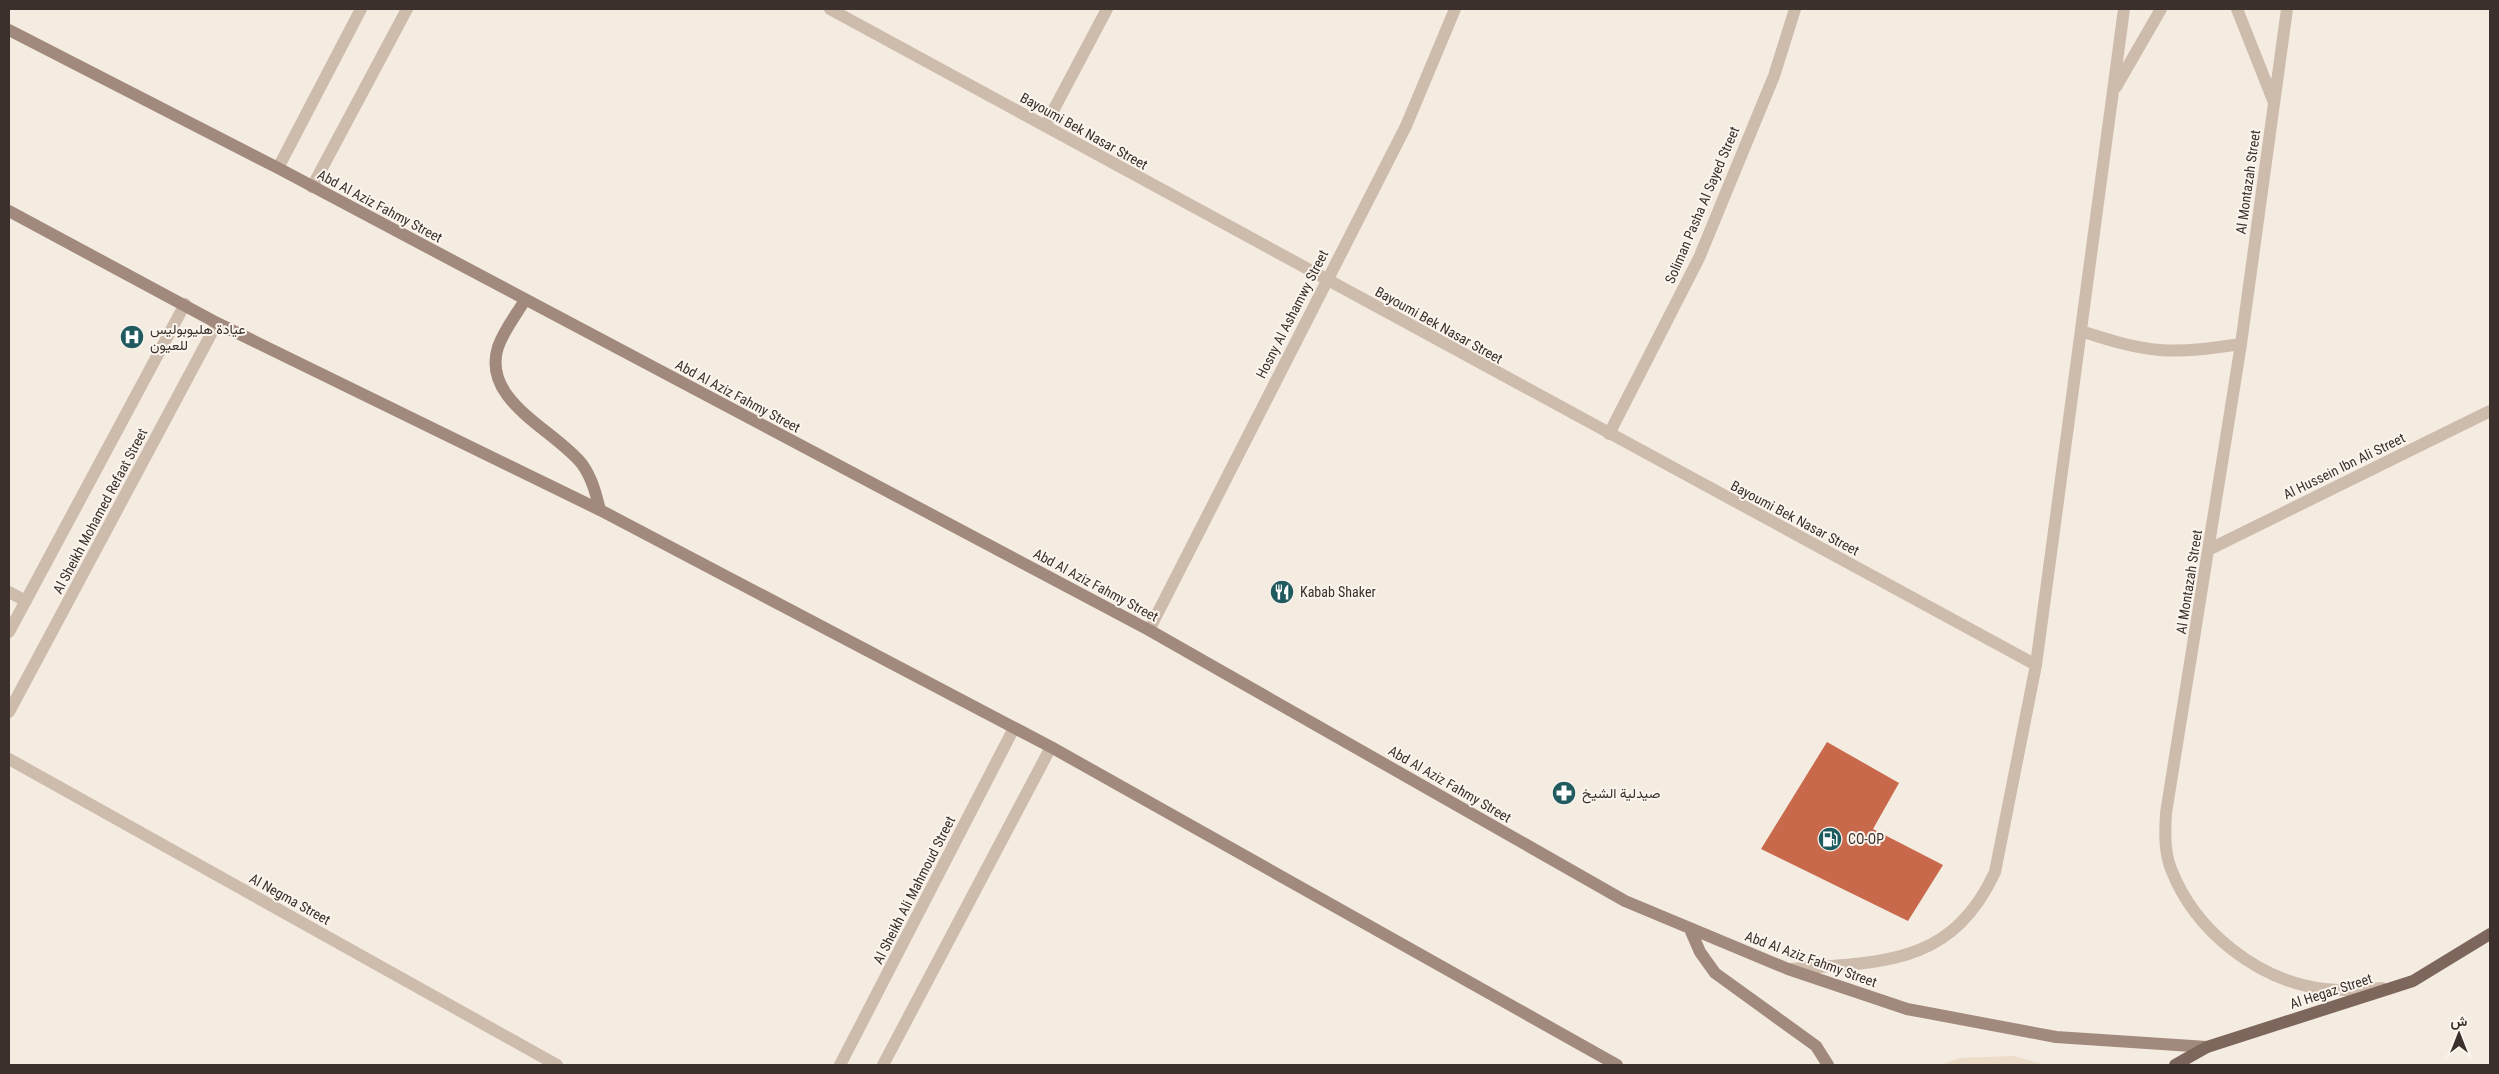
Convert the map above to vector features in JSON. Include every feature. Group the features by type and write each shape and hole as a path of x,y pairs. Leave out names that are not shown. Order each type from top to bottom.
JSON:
{"main road":[{"name":"Abd Al Aziz Fahmy Street","path":"9,30 278,168 1149,630 1625,900 1690,930 1788,970 1907,1009 2056,1037 2207,1047"},
{"path":"9,211 217,323 600,510 1051,747 1616,1065"},
{"path":"525,300 499,346 496,360 497,376 511,402 582,465 594,488 600,510"},
{"path":"1690,930 1700,952 1715,972 1816,1046 1828,1065"},
{"name":"Al Hegaz Street","path":"2175,1065 2207,1047 2413,980 2490,934"}],"street":[{"path":"278,168 361,9"},
{"path":"312,187 407,9"},
{"name":"Bayoumi Bek Nasar Street","path":"830,9 2036,666"},
{"path":"1045,126 1107,9"},
{"name":"Hosny Al Ashamwy Street","path":"1149,630 1406,126 1455,9"},
{"name":"Soliman Pasha Al Sayed Street","path":"1609,434 1699,258 1774,76 1795,9"},
{"path":"1788,970 1877,962 1912,954 1931,946 1949,934 1977,905 1995,872 2036,666 2124,9"},
{"path":"2113,93 2161,9"},
{"path":"2237,9 2274,102"},
{"name":"Al Montazah Street","path":"2287,9 2241,344 2210,549 2166,812 2165,842 2170,868 2198,916 2217,937 2239,955 2265,970 2293,982 2323,988 2354,990 2383,988 2413,980"},
{"name":"Al Sheikh Mohamed Refaat Street","path":"9,632 184,304"},
{"name":"Al Sheikh Mohamed Refaat Street","path":"9,712 217,323"},
{"path":"2081,331 2120,343 2160,350 2200,350 2241,344"},
{"name":"Al Hussein Ibn Ali Street","path":"2210,549 2490,411"},
{"path":"9,592 26,601"},
{"name":"Al Sheikh Ali Mahmoud Street","path":"840,1065 1014,728"},
{"path":"883,1065 1051,747"},
{"name":"Al Negma Street","path":"9,758 557,1065"}],"shaded area":[{"path":"2014,1056 2045,1065 1941,1065 1960,1058"}],"building":[{"name":"CO-OP","path":"1827,742 1899,783 1873,829 1943,865 1908,921 1761,849"}],"place":[{"name":"عيادة هليوبوليس للعيون","path":"132,337"},
{"name":"Kabab Shaker","path":"1282,592"},
{"name":"صيدلية الشيخ","path":"1564,793"},
{"name":"CO-OP","path":"1830,839"}]}
